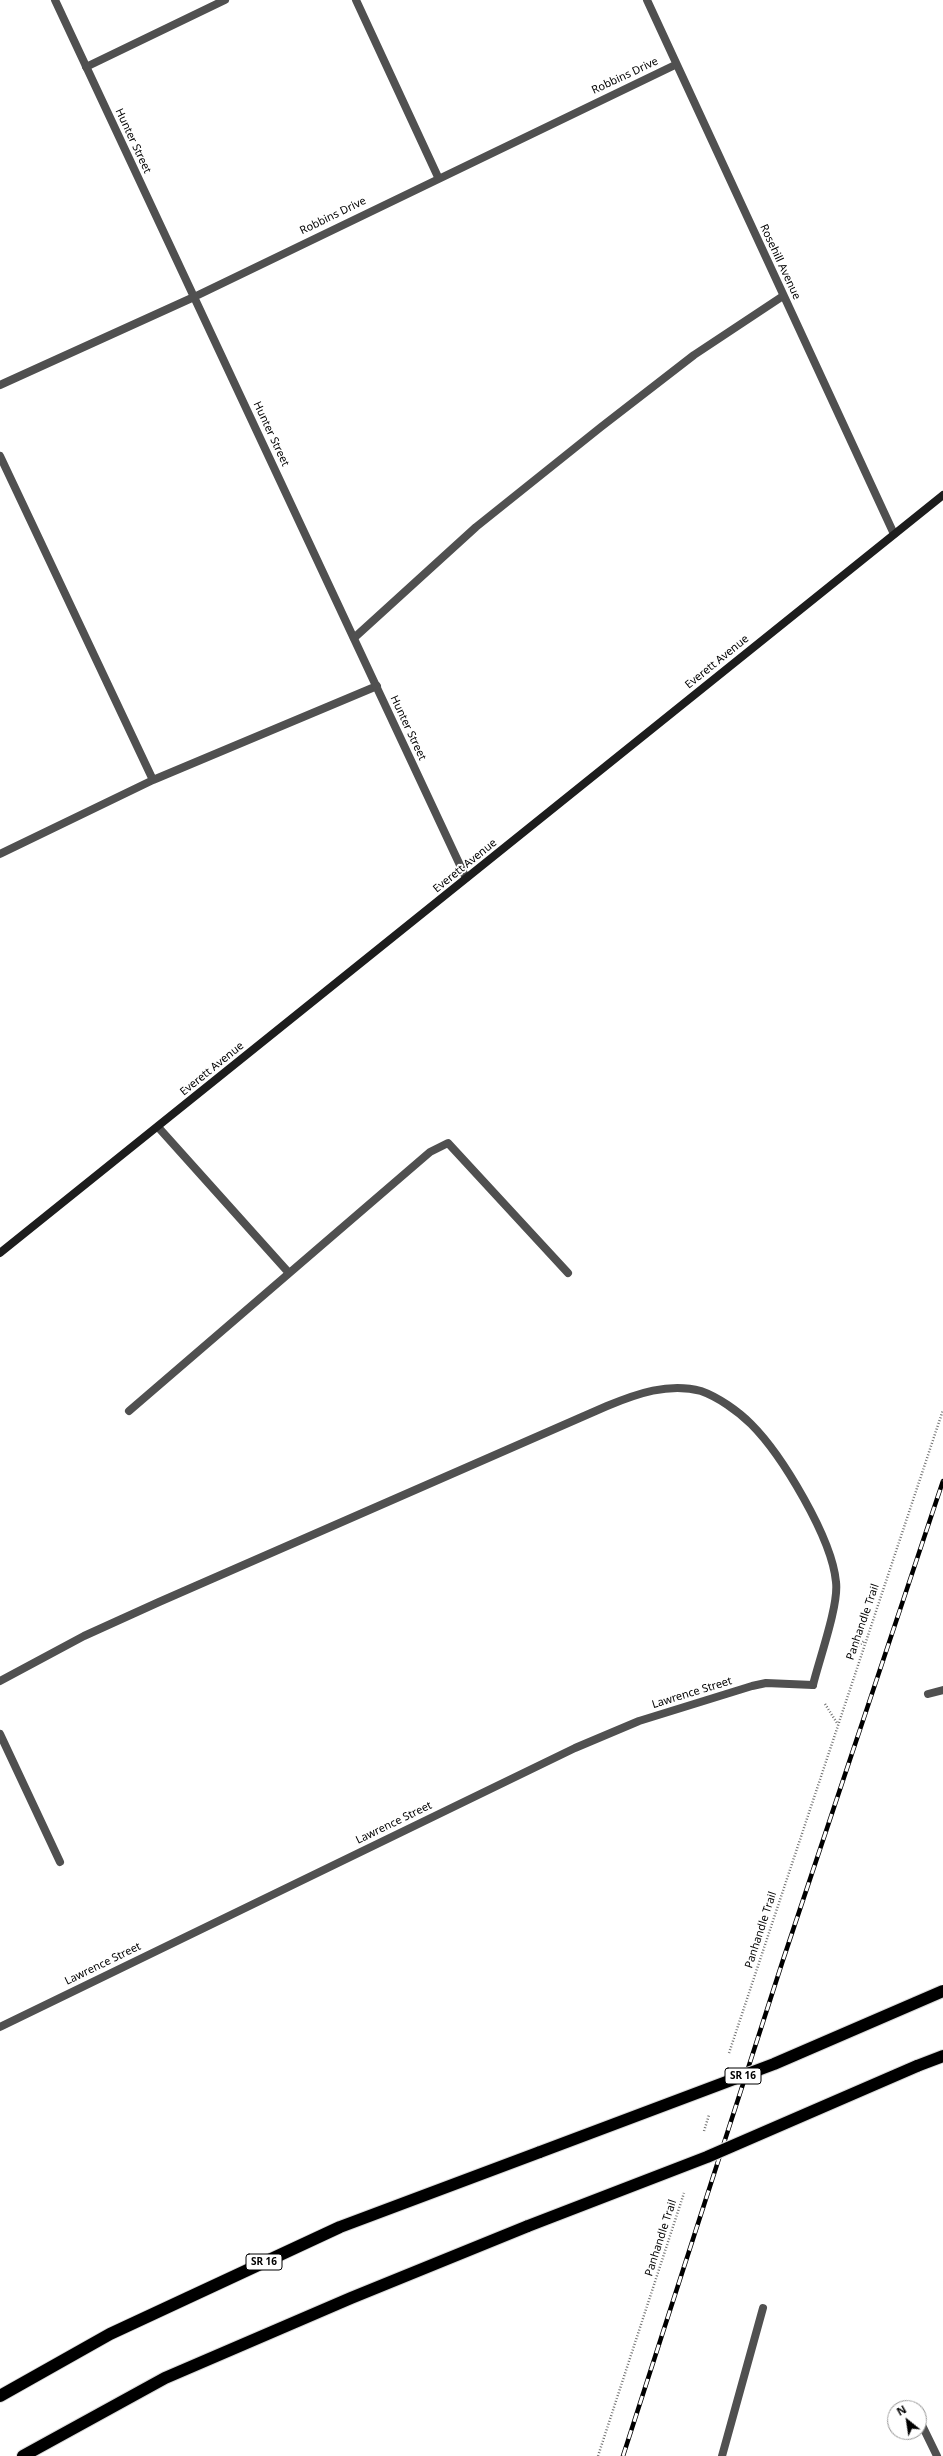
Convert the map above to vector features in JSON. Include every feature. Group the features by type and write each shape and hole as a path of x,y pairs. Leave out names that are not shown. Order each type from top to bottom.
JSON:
{"highway":[{"name":"SR 16","path":"0,2396 110,2334 340,2227 774,2064 943,1991"},
{"path":"23,2456 165,2378 351,2298 528,2226 707,2158 943,2056"}],"street":[{"name":"Hunter Street","path":"54,0 466,878"},
{"path":"86,67 225,0"},
{"path":"356,0 438,177"},
{"name":"Rosehill Avenue","path":"647,0 675,65 894,534"},
{"name":"Robbins Drive","path":"0,385 194,297 438,177 675,65"},
{"path":"354,638 476,527 600,427 694,355 783,296"},
{"path":"0,456 153,780"},
{"name":"Everett Avenue","path":"0,1253 943,495"},
{"path":"0,854 153,780 376,686"},
{"path":"158,1127 289,1273"},
{"path":"129,1411 430,1152 448,1143 568,1273"},
{"name":"Lawrence Street","path":"0,1681 84,1636 159,1602 642,1392 680,1388 701,1391 719,1400 750,1423 780,1460 818,1526 834,1567 837,1584 834,1604 813,1685 766,1683 752,1686 639,1721 574,1748 0,2027"},
{"path":"928,1694 943,1690"},
{"path":"0,1734 60,1862"},
{"path":"722,2456 764,2308"},
{"path":"927,2435 937,2456"}],"path":[{"name":"Panhandle Trail","path":"728,2056 943,1410"},
{"path":"701,2139 711,2109"},
{"name":"Panhandle Trail","path":"598,2456 684,2192"}],"railway":[{"path":"623,2456 783,1960 943,1481"}]}
